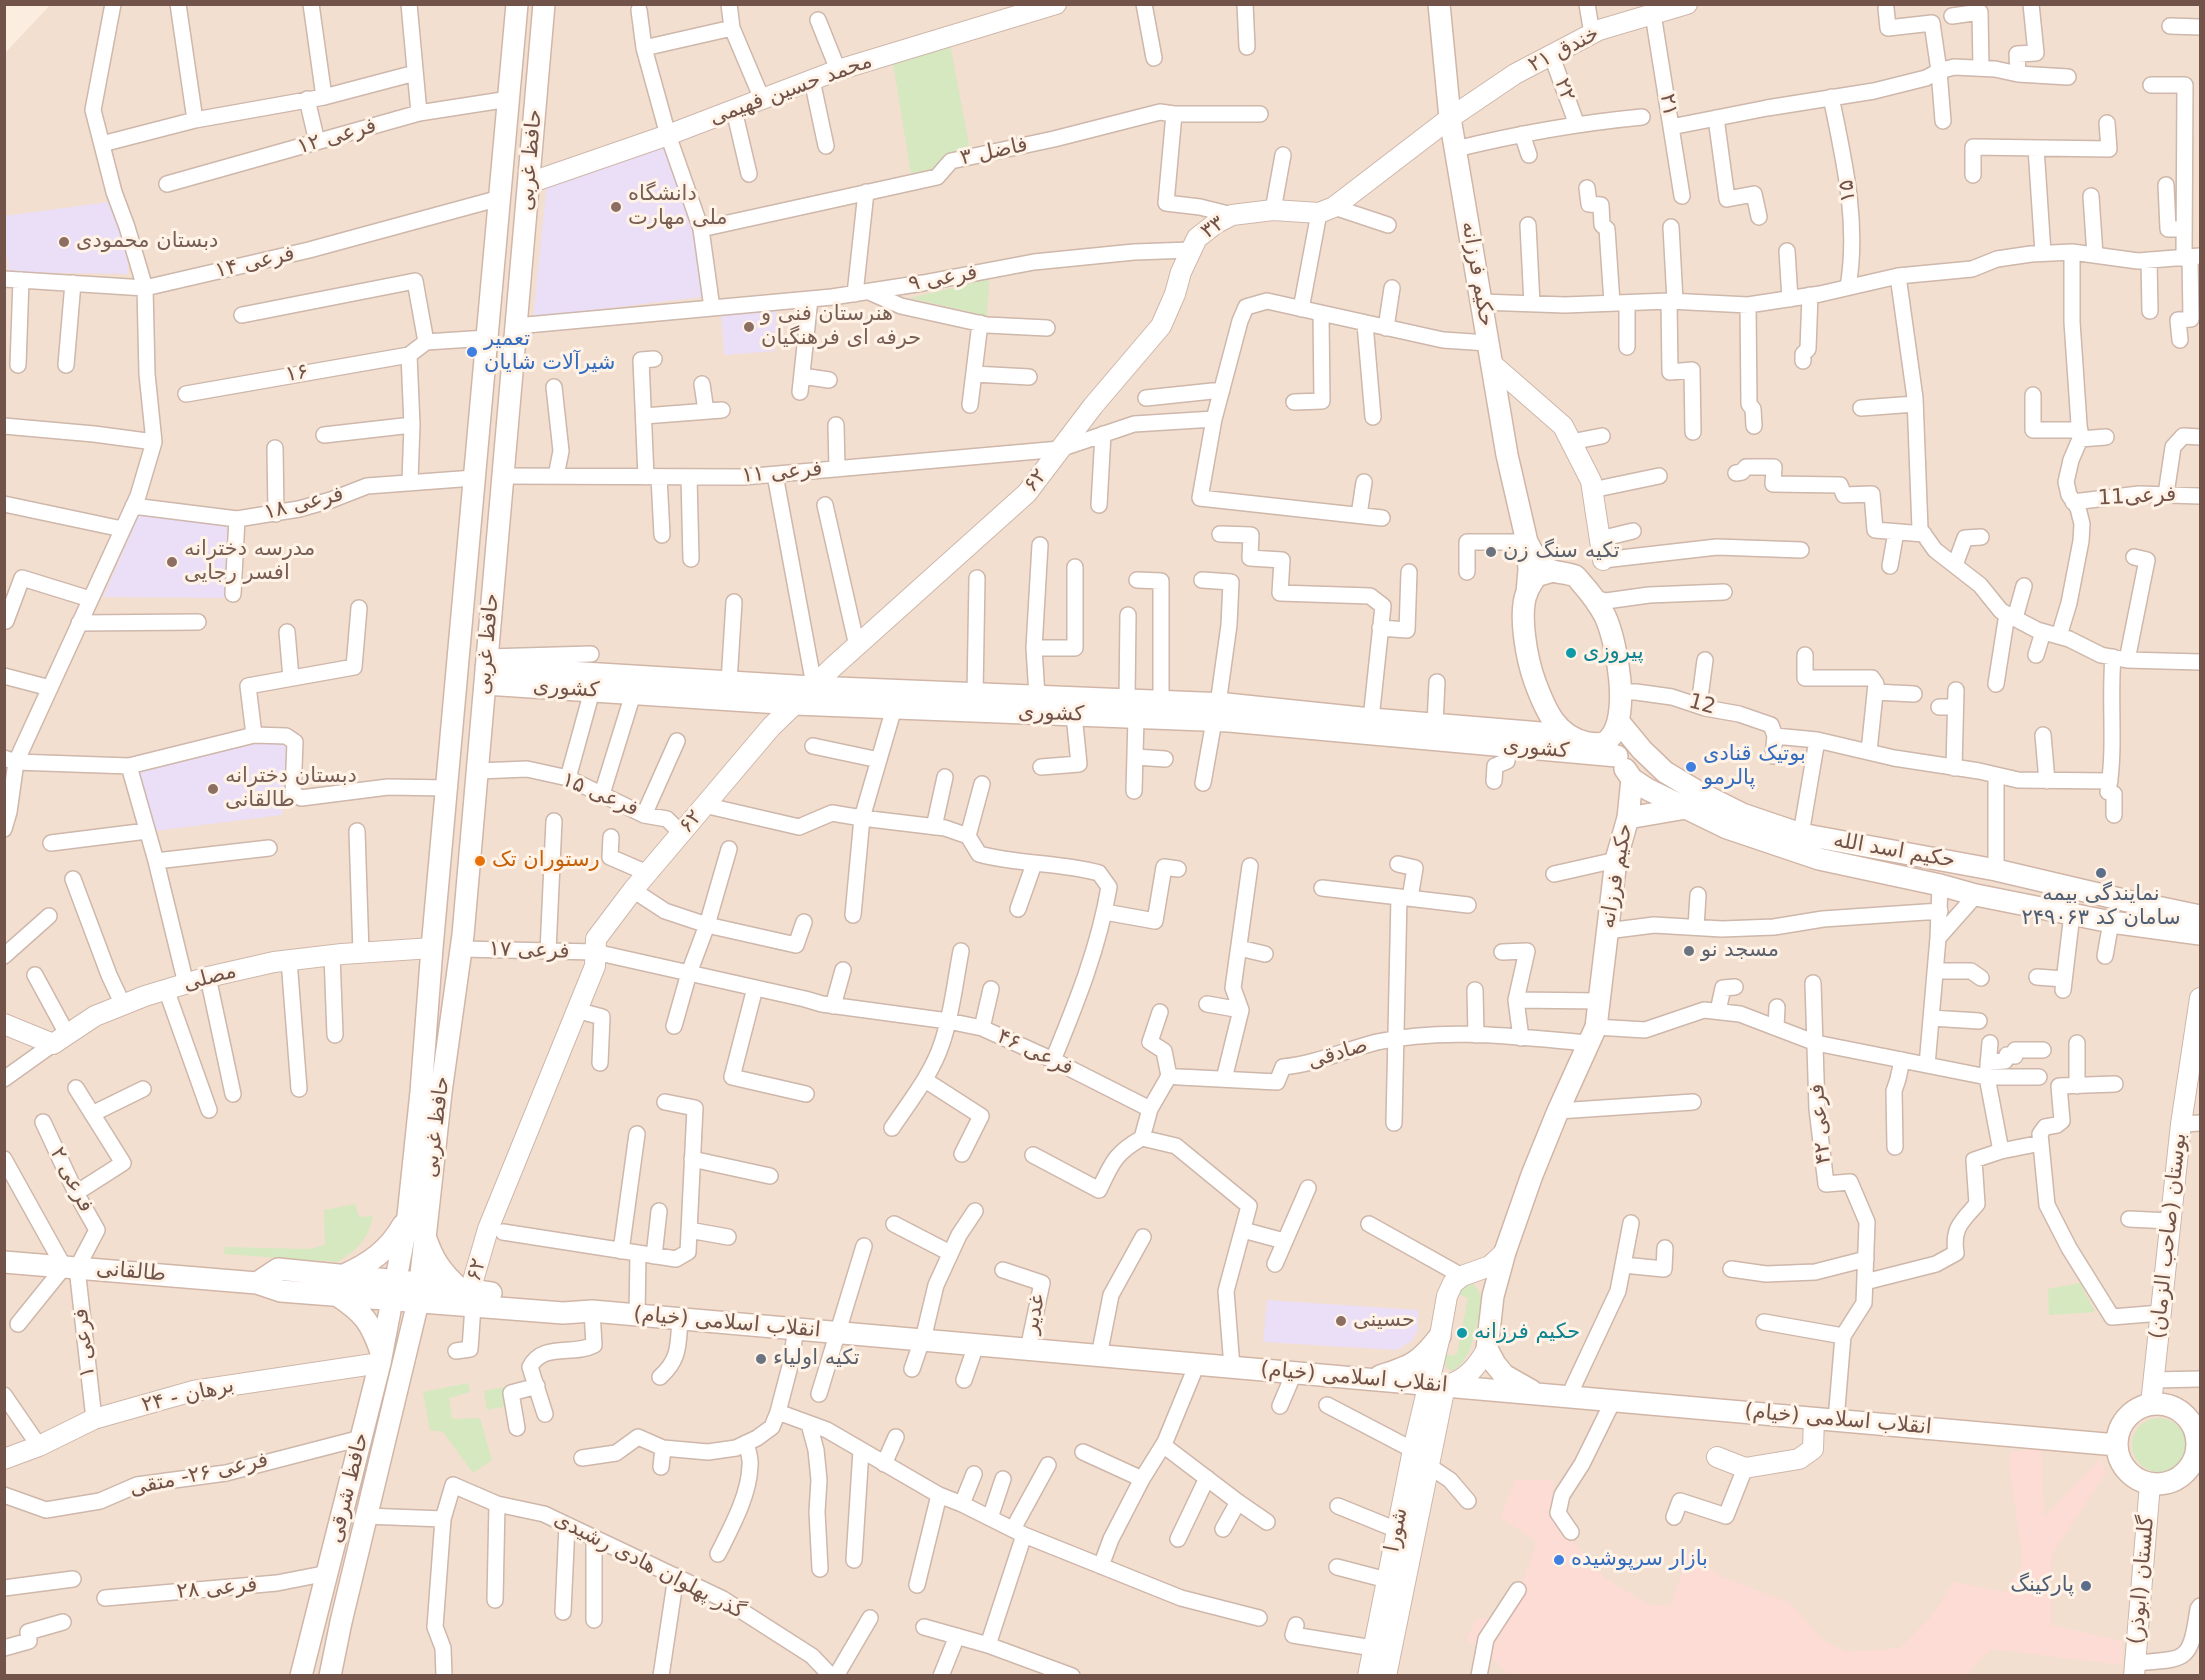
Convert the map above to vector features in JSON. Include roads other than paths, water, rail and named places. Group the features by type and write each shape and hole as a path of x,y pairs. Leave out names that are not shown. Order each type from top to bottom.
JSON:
{"main road":[{"name":"حافظ غربی","path":"418,1292 425,1233 431,1092 432,948 517,4"},
{"name":"حافظ غربی","path":"393,1290 431,1092 462,949 544,4"},
{"name":"حکیم فرزانه","path":"1439,4 1450,118 1507,455 1527,542"},
{"path":"1527,542 1540,566 1576,577 1594,598 1605,617 1617,656 1620,692 1618,721 1612,749 1632,779"},
{"path":"1527,542 1527,593 1523,615 1534,680 1547,712 1565,735"},
{"path":"1527,593 1536,576 1553,571"},
{"path":"464,598 474,606 480,607 493,601"},
{"path":"460,635 475,630 482,633 487,662"},
{"name":"کشوری","path":"487,662 729,682 1037,696 1132,709 1371,719 1565,735 1612,749"},
{"name":"کشوری","path":"487,662 592,691 795,704 1074,715 1132,709 1161,702 1216,712 1509,746 1612,749"},
{"name":"حکیم اسد الله","path":"1618,721 1642,750 1665,772 1742,814 1801,834 1996,870 2200,916"},
{"name":"حکیم فرزانه","path":"1487,1349 1493,1296 1505,1252 1558,1111 1592,1035 1599,1001 1616,860 1628,818 1632,779"},
{"name":"حکیم اسد الله","path":"1632,779 1647,789 1727,828 1819,859 1940,885 1976,896 2118,922 2200,934"},
{"path":"1628,818 1686,808"},
{"path":"2118,922 2128,901"},
{"path":"380,1357 373,1329 339,1286 381,1254 397,1237 408,1216"},
{"path":"408,1338 425,1317 463,1297 431,1255 425,1233"},
{"name":"طالقانی","path":"4,1262 257,1283 278,1269 339,1286 418,1292"},
{"name":"حافظ شرقی","path":"301,1676 361,1438 393,1290"},
{"name":"انقلاب اسلامی (خیام)","path":"418,1292 563,1313 592,1311 837,1333 923,1336 976,1345 2116,1445"},
{"name":"حافظ شرقی","path":"330,1676 418,1292"},
{"path":"1371,1379 1410,1366 1422,1358 1440,1336"},
{"path":"1487,1349 1504,1375 1538,1394"},
{"path":"2151,1404 2166,1404 2180,1411 2191,1422 2197,1436 2199,1455 2192,1466 2174,1482 2162,1485 2150,1484 2137,1479 2126,1470 2119,1458 2116,1445 2118,1433 2130,1413 2151,1404"},
{"path":"311,1638 336,1644"}],"street":[{"path":"4,829 9,812 10,760 50,688 133,506 154,442 147,374 145,288 114,192 93,110 113,4"},
{"path":"178,4 195,120"},
{"path":"311,4 324,97"},
{"path":"409,4 419,113"},
{"path":"729,4 732,28 762,99"},
{"name":"محمد حسین فهیمی","path":"529,183 668,135 838,70 1056,4"},
{"path":"1144,4 1154,58"},
{"path":"1245,4 1247,46"},
{"path":"1587,4 1592,34"},
{"name":"۲۱ خندق","path":"1450,118 1515,74 1592,34 1647,11 1687,4"},
{"path":"2018,74 2017,54 2036,53 2031,4"},
{"path":"1886,8 1888,28 1932,23 1943,121"},
{"path":"639,10 644,48 668,135 701,229 712,308"},
{"name":"۲۱","path":"1647,11 1683,196"},
{"path":"1952,16 1980,12 1981,68"},
{"path":"818,20 838,70"},
{"path":"2170,26 2200,27"},
{"path":"644,48 732,28"},
{"name":"۲۲","path":"1551,54 1577,125"},
{"path":"1671,127 1908,83 1954,67 2068,77"},
{"path":"102,144 195,120 324,97 415,73"},
{"path":"812,80 826,146"},
{"path":"2151,85 2185,85 2184,230 2192,257 2191,319 2178,320 2181,340"},
{"name":"۱۵","path":"1831,97 1850,203 1852,261 1848,287"},
{"path":"307,99 317,142"},
{"name":"فرعی ۱۲","path":"167,184 419,113 509,99"},
{"path":"734,110 749,174"},
{"name":"فاضل ۳","path":"701,229 937,177 951,161 1054,139 1160,112 1260,114"},
{"path":"1174,114 1166,203 1200,207 1232,215"},
{"path":"1455,148 1522,134 1642,117"},
{"path":"1301,309 1327,210 1450,118"},
{"path":"1716,118 1727,199 1754,194 1759,217"},
{"path":"1973,176 1973,147 2109,149 2107,123"},
{"path":"1522,134 1528,155"},
{"path":"2036,148 2043,254"},
{"path":"1273,210 1283,155"},
{"path":"2166,185 2168,229 2184,230"},
{"path":"1587,188 1589,204 1601,205 1602,225 1607,229 1627,347"},
{"path":"866,192 861,293 901,306 980,323 1047,328"},
{"path":"2091,196 2096,255"},
{"name":"فرعی ۱۴","path":"4,279 145,288 309,250 500,198"},
{"name":"۳۳","path":"1060,449 1161,326 1191,249 1204,231 1232,215 1273,210 1327,210"},
{"path":"1327,210 1388,225"},
{"path":"1528,225 1532,303"},
{"path":"1671,227 1670,372 1692,370 1693,432"},
{"name":"فرعی ۹","path":"516,326 810,299 861,293 1034,262 1191,249"},
{"path":"1787,251 1790,298"},
{"path":"1481,302 1672,301 1748,305 1810,296 1898,276 1972,269 1997,259 2043,254 2072,252 2138,261 2192,257"},
{"path":"2059,636 2069,603 2082,524 2066,482 2080,434 2072,321 2072,252"},
{"path":"2149,260 2150,312"},
{"path":"1898,276 1915,404 1920,529 1935,550 1980,585 2001,611 2043,632 2059,636 2101,655 2200,662"},
{"path":"18,364 21,280"},
{"path":"242,315 415,281 418,348 410,482"},
{"path":"66,365 73,283"},
{"path":"1386,328 1392,288"},
{"path":"1803,361 1803,354 1808,349 1810,296"},
{"path":"810,299 801,384 829,380"},
{"path":"1382,518 1200,498 1214,418 1240,321 1246,307 1267,301 1443,340 1490,354 1563,426 1591,481 1603,560 1717,547 1801,550"},
{"path":"1748,305 1749,404 1753,409 1754,426"},
{"path":"1294,402 1322,402 1321,314"},
{"path":"970,405 980,323"},
{"path":"1365,324 1373,417"},
{"name":"۱۶","path":"186,394 418,348 487,338"},
{"path":"654,359 641,360 644,417 662,536"},
{"path":"974,374 1029,377"},
{"path":"702,384 706,411"},
{"path":"554,387 561,451 556,476"},
{"path":"1146,398 1222,390"},
{"path":"2034,395 2032,430 2106,437"},
{"path":"1862,408 1915,404"},
{"path":"644,417 723,410"},
{"name":"فرعی ۱۱","path":"503,476 744,477 775,475 1060,449 1134,424 1214,418"},
{"path":"324,435 412,425"},
{"path":"836,425 837,469"},
{"path":"4,426 154,442"},
{"path":"1099,505 1104,434"},
{"path":"1571,442 1602,436"},
{"path":"2166,494 2173,447 2183,436 2200,437"},
{"path":"275,448 276,514"},
{"name":"۶۲","path":"463,1297 488,1229 595,966 596,939 647,873 771,727 813,686 1027,493 1060,449"},
{"path":"1736,473 1742,472 1746,467 1774,467 1773,484 1840,485 1844,495 1872,494 1875,530 1924,534"},
{"path":"775,475 813,686"},
{"path":"1592,490 1659,476"},
{"path":"689,477 691,559"},
{"name":"فرعی ۱۸","path":"133,506 237,519 276,514 331,500 367,486 474,478"},
{"path":"1359,515 1364,482"},
{"name":"فرعی11","path":"2073,502 2139,494 2200,496"},
{"path":"4,504 122,529"},
{"path":"825,505 857,646"},
{"path":"233,594 237,519"},
{"path":"1600,539 1633,531"},
{"path":"1890,566 1896,532"},
{"path":"1220,534 1251,535 1250,558 1282,560 1280,593 1370,596 1383,606 1371,719"},
{"path":"1955,565 1965,537 1981,537"},
{"path":"1467,572 1467,542 1527,542"},
{"path":"1037,696 1034,648 1040,545"},
{"path":"2114,815 2114,794 2108,792 2110,686 2147,561 2134,557"},
{"path":"1034,648 1075,648 1075,567"},
{"path":"1380,628 1407,630 1409,572"},
{"path":"6,621 22,578 90,599"},
{"path":"975,694 977,578"},
{"path":"1137,580 1161,580 1161,702"},
{"path":"1202,580 1231,582 1229,625 1203,783"},
{"path":"1996,684 2011,616 2024,586"},
{"path":"1594,598 1606,601 1649,595 1724,592"},
{"path":"729,682 734,602"},
{"path":"254,735 248,686 354,667 359,608"},
{"path":"1128,615 1136,757 1134,791"},
{"path":"79,623 198,621"},
{"path":"287,632 291,678"},
{"path":"2036,655 2043,632"},
{"path":"487,662 591,654"},
{"path":"1805,655 1805,678 1872,678 1876,684 1869,751"},
{"path":"1699,705 1705,660"},
{"path":"4,676 50,688"},
{"path":"1435,724 1437,682"},
{"path":"1954,768 1956,690"},
{"path":"568,778 592,691"},
{"name":"12","path":"1620,692 1672,697 1739,714 1771,725 1775,736"},
{"path":"1875,692 1914,694"},
{"path":"602,794 633,694"},
{"path":"1939,707 1955,707"},
{"path":"853,915 862,818 894,708"},
{"path":"1041,767 1079,764 1074,715"},
{"path":"10,760 129,766 254,735 286,736 295,742 293,793 301,798 387,787 447,788"},
{"path":"2043,735 2047,781"},
{"path":"1773,756 1775,736 1817,740 1894,758 2018,780 2110,781"},
{"path":"1801,834 1817,740"},
{"path":"644,815 677,741"},
{"path":"813,746 879,760"},
{"path":"1494,782 1495,766 1508,761 1509,746"},
{"path":"1136,757 1165,759"},
{"path":"129,766 156,861 186,984"},
{"name":"فرعی ۱۵","path":"477,771 527,768 568,778 644,815 667,819 681,833"},
{"path":"1996,776 1996,870"},
{"path":"933,827 945,777"},
{"path":"969,836 982,784"},
{"path":"704,806 798,827 832,813 945,828 969,836 979,854 1001,860 1078,867 1099,873 1109,887 1105,912 1076,1005 1053,1060"},
{"path":"548,951 554,821"},
{"path":"51,843 147,831"},
{"path":"357,831 361,953"},
{"path":"611,837 610,857 647,873"},
{"path":"156,861 269,848"},
{"path":"674,1026 729,849"},
{"path":"1554,874 1616,860"},
{"path":"1018,909 1034,864"},
{"path":"1394,1123 1404,898 1415,868 1398,864"},
{"path":"1224,1079 1241,1010 1233,988 1250,866"},
{"path":"1105,912 1155,921 1164,867 1178,869"},
{"path":"73,879 109,975 123,1005"},
{"path":"1927,1065 1940,911 1940,885"},
{"path":"1322,888 1468,905"},
{"path":"633,890 665,911 707,925 796,945 804,922"},
{"path":"1696,927 1698,895"},
{"path":"1938,938 1976,896"},
{"path":"1607,931 1654,925 1722,929 1774,927 1823,919 1940,911"},
{"path":"2037,977 2063,985 2072,914"},
{"path":"4,956 49,916"},
{"path":"2105,956 2118,922"},
{"name":"مصلی","path":"60,1039 94,1016 166,989 208,977 289,960 432,948"},
{"path":"1239,948 1265,954"},
{"name":"فرعی ۱۷","path":"462,949 596,952"},
{"path":"892,1128 925,1080 942,1045 961,951"},
{"path":"1502,952 1527,951 1516,1000 1521,1038"},
{"name":"فرعی ۴۶","path":"596,952 833,1006 948,1021 982,1028 1053,1060 1150,1109"},
{"path":"332,955 335,1035"},
{"path":"289,960 299,1089"},
{"path":"833,1006 843,970"},
{"path":"1935,971 1971,971 1980,978"},
{"path":"35,975 60,1039"},
{"path":"208,977 233,1094"},
{"path":"1813,983 1816,1043"},
{"path":"1718,1011 1723,988 1735,987"},
{"path":"755,988 732,1077 806,1094"},
{"path":"982,1028 991,988"},
{"path":"166,989 209,1110"},
{"path":"1474,990 1476,1035"},
{"name":"بوستان (صاحب الزمان)","path":"2151,1404 2181,1124 2200,998"},
{"path":"1516,1000 1599,1001"},
{"path":"1207,1004 1241,1010"},
{"path":"1776,1027 1777,1007"},
{"path":"576,1010 602,1017 600,1063"},
{"name":"صادقی","path":"1169,1076 1277,1082 1283,1067 1302,1065 1377,1042 1448,1033 1521,1038 1645,1030 1704,1010 1740,1014 1816,1043 1987,1077 2039,1077"},
{"path":"1142,1138 1150,1109 1169,1076 1164,1051 1150,1042 1160,1012"},
{"path":"1931,1018 1979,1021"},
{"path":"4,1024 60,1039"},
{"path":"4,1079 60,1039"},
{"name":"فرعی ۴۲","path":"1816,1043 1817,1109 1827,1184 1850,1182 1868,1222 1864,1304 1843,1336 1836,1420"},
{"path":"1990,1043 1987,1077 2001,1151"},
{"path":"2077,1043 2077,1086"},
{"path":"1988,1062 2005,1061 2007,1055 2015,1056 2015,1050 2043,1050"},
{"path":"1895,1146 1894,1091 1902,1060"},
{"path":"925,1080 981,1116 962,1154"},
{"path":"2115,1084 2059,1086 2062,1120 2057,1125 2045,1127 2040,1134 2047,1205 2069,1248 2112,1317 2161,1313"},
{"path":"76,1088 123,1163 76,1193"},
{"path":"92,1114 143,1089"},
{"path":"503,1232 676,1259 688,1252 695,1107 665,1102"},
{"path":"1558,1111 1693,1102"},
{"name":"فرعی ۲","path":"43,1122 76,1193 98,1230 71,1267"},
{"path":"2181,1124 2200,1123"},
{"path":"621,1251 637,1134"},
{"path":"1034,1155 1099,1190 1110,1167 1123,1149 1142,1138 1176,1146 1249,1206 1226,1291 1232,1367"},
{"path":"1865,1282 1936,1264 1956,1253 1954,1241 1958,1224 1977,1204 1974,1160 2001,1151 2041,1143"},
{"path":"4,1159 71,1267 18,1324"},
{"path":"692,1160 770,1176"},
{"path":"1275,1264 1308,1188"},
{"path":"654,1256 659,1210"},
{"path":"912,1369 936,1286 950,1253 975,1211"},
{"path":"2129,1219 2170,1221"},
{"path":"1573,1387 1618,1291 1631,1223"},
{"path":"894,1224 950,1253"},
{"path":"1369,1224 1462,1276 1478,1281 1493,1296"},
{"path":"689,1230 728,1237"},
{"path":"1243,1230 1284,1241"},
{"path":"1099,1356 1111,1295 1143,1237"},
{"path":"819,1394 864,1246"},
{"path":"1623,1265 1664,1269 1665,1248"},
{"path":"1487,1349 1470,1373 1457,1382 1436,1385 1440,1336 1447,1296 1453,1283 1462,1276 1490,1266 1505,1252"},
{"path":"637,1315 638,1253"},
{"path":"1731,1269 1766,1274 1815,1272 1866,1259"},
{"name":"فرعی ۱","path":"71,1267 94,1419"},
{"name":"غدیر","path":"1003,1270 1042,1283 1028,1349"},
{"path":"456,1351 470,1349 463,1297"},
{"path":"545,1414 530,1367 535,1358 548,1352 588,1348 594,1345 592,1311"},
{"path":"660,1377 672,1366 678,1351 680,1319"},
{"path":"1764,1322 1843,1336"},
{"path":"582,1458 616,1453 638,1437 663,1448 708,1452 736,1448 746,1443 772,1427 789,1366 796,1329"},
{"path":"963,1380 976,1345"},
{"name":"۲۴ - برهان","path":"5,1463 94,1419 193,1391 380,1357"},
{"path":"1101,1566 1111,1539 1142,1479 1163,1445 1197,1364"},
{"path":"1280,1406 1294,1373"},
{"path":"2154,1380 2200,1379"},
{"name":"شورا","path":"1368,1676 1413,1450 1436,1385"},
{"name":"شورا","path":"1386,1676 1429,1466 1436,1385"},
{"path":"517,1428 511,1393 537,1386"},
{"path":"4,1395 39,1446"},
{"path":"1570,1532 1558,1513 1562,1495 1582,1464 1613,1401"},
{"path":"1327,1405 1413,1450"},
{"path":"777,1412 827,1430 939,1495 1018,1532 1181,1598 1258,1618"},
{"path":"1718,1457 1745,1468 1799,1459 1813,1449 1814,1418"},
{"path":"809,1424 816,1450 819,1480 817,1512 820,1569"},
{"path":"884,1464 896,1437"},
{"name":"فرعی ۲۶- متقی","path":"4,1495 46,1510 100,1501 136,1485 226,1473 361,1438"},
{"path":"718,1554 737,1514 747,1484 751,1465 746,1443"},
{"path":"1163,1445 1267,1522"},
{"path":"661,1467 663,1448"},
{"path":"854,1560 861,1450"},
{"path":"1083,1452 1142,1479"},
{"path":"988,1645 1018,1532 1048,1465"},
{"path":"1429,1466 1450,1480 1468,1501"},
{"path":"1674,1517 1680,1501 1726,1516 1745,1468"},
{"path":"962,1504 974,1474"},
{"path":"1178,1539 1207,1478"},
{"path":"990,1518 1003,1479"},
{"name":"گلستان (ابوذر)","path":"2135,1669 2150,1484"},
{"name":"گذر پهلوان هادی رشیدی","path":"443,1519 453,1485 497,1504 544,1514 723,1599 812,1656 831,1676"},
{"path":"917,1585 939,1495"},
{"path":"1223,1529 1238,1502"},
{"path":"495,1600 497,1504"},
{"path":"1338,1506 1397,1530"},
{"path":"366,1516 443,1519 435,1627 443,1648 444,1676"},
{"path":"562,1612 567,1525"},
{"path":"594,1537 594,1620"},
{"path":"1337,1567 1387,1580"},
{"name":"فرعی ۲۸","path":"105,1598 277,1583 328,1573"},
{"path":"661,1676 676,1576"},
{"path":"4,1588 73,1579"},
{"path":"1479,1676 1486,1639 1518,1590"},
{"path":"2135,1669 2165,1668 2182,1657 2193,1644 2200,1606"},
{"path":"836,1676 870,1618"},
{"path":"4,1648 28,1641 28,1632 63,1622"},
{"path":"1296,1625 1293,1635 1373,1648"},
{"path":"924,1627 988,1645 1044,1671 1072,1676"},
{"path":"941,1676 957,1636"}],"place":[{"name":"دانشگاه ملی مهارت","path":"616,207"},
{"name":"دبستان محمودی","path":"64,242"},
{"name":"هنرستان فنی و حرفه ای فرهنگیان","path":"749,327"},
{"name":"تعمیر شیرآلات شایان","path":"472,352"},
{"name":"تکیه سنگ زن","path":"1491,552"},
{"name":"مدرسه دخترانه افسر رجایی","path":"172,562"},
{"name":"پیروزی","path":"1571,653"},
{"name":"بوتیک قنادی پالرمو","path":"1691,767"},
{"name":"دبستان دخترانه طالقانی","path":"213,789"},
{"name":"رستوران تک","path":"480,861"},
{"name":"نمایندگی بیمه سامان کد ۲۴۹۰۶۳","path":"2101,873"},
{"name":"مسجد نو","path":"1689,951"},
{"name":"حسینی","path":"1341,1321"},
{"name":"حکیم فرزانه","path":"1462,1333"},
{"name":"تکیه اولیاء","path":"761,1359"},
{"name":"بازار سرپوشیده","path":"1559,1560"},
{"name":"پارکینگ","path":"2086,1586"}]}
